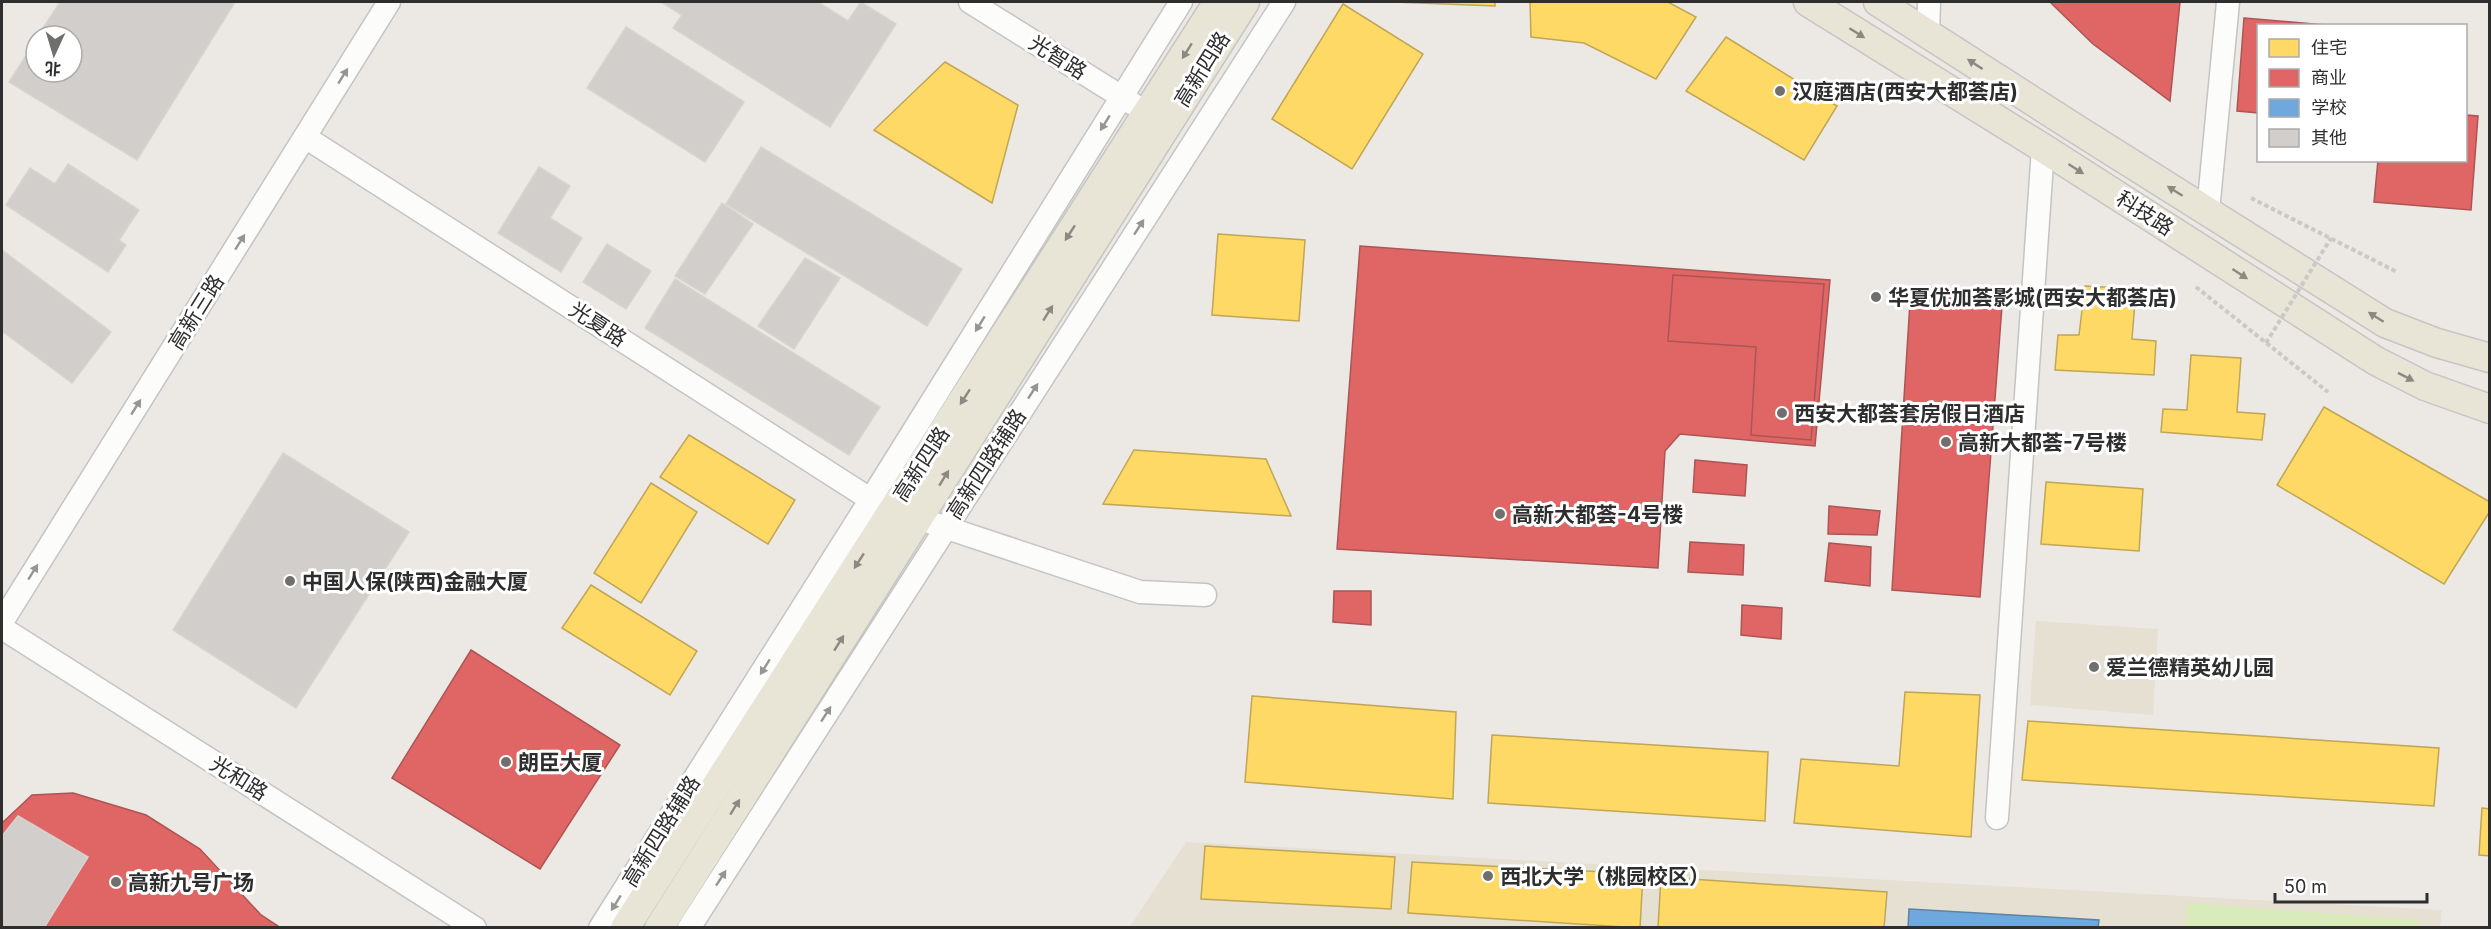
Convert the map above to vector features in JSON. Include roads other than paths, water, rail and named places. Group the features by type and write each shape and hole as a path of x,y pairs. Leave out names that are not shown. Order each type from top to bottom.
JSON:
{"main road":[{"name":"高新四路","path":"625,927 881,506 1147,113 1218,2"},
{"name":"高新四路","path":"659,927 1245,2"},
{"name":"科技路","path":"1808,2 2043,148 2376,361 2425,386 2490,409"},
{"name":"科技路","path":"1878,2 2385,323 2437,343 2490,358"}],"street":[{"name":"高新三路","path":"2,622 389,2"},
{"name":"光智路","path":"970,2 1147,113"},
{"name":"高新四路辅路","path":"600,927 881,506 1121,97 1180,2"},
{"name":"高新四路辅路","path":"690,927 1284,2"},
{"path":"1928,34 1929,2"},
{"path":"2208,211 2228,2"},
{"name":"光夏路","path":"305,137 881,506"},
{"path":"1997,818 2043,148"},
{"path":"918,518 1140,592 1204,595"},
{"name":"光和路","path":"2,628 476,927"}],"place":[{"name":"汉庭酒店(西安大都荟店)","path":"1780,91"},
{"name":"华夏优加荟影城(西安大都荟店)","path":"1876,297"},
{"name":"西安大都荟套房假日酒店","path":"1782,413"},
{"name":"高新大都荟-7号楼","path":"1946,442"},
{"name":"高新大都荟-4号楼","path":"1500,514"},
{"name":"中国人保(陕西)金融大厦","path":"290,581"},
{"name":"爱兰德精英幼儿园","path":"2094,667"},
{"name":"朗臣大厦","path":"506,762"},
{"name":"西北大学（桃园校区）","path":"1488,876"},
{"name":"高新九号广场","path":"116,882"}]}
